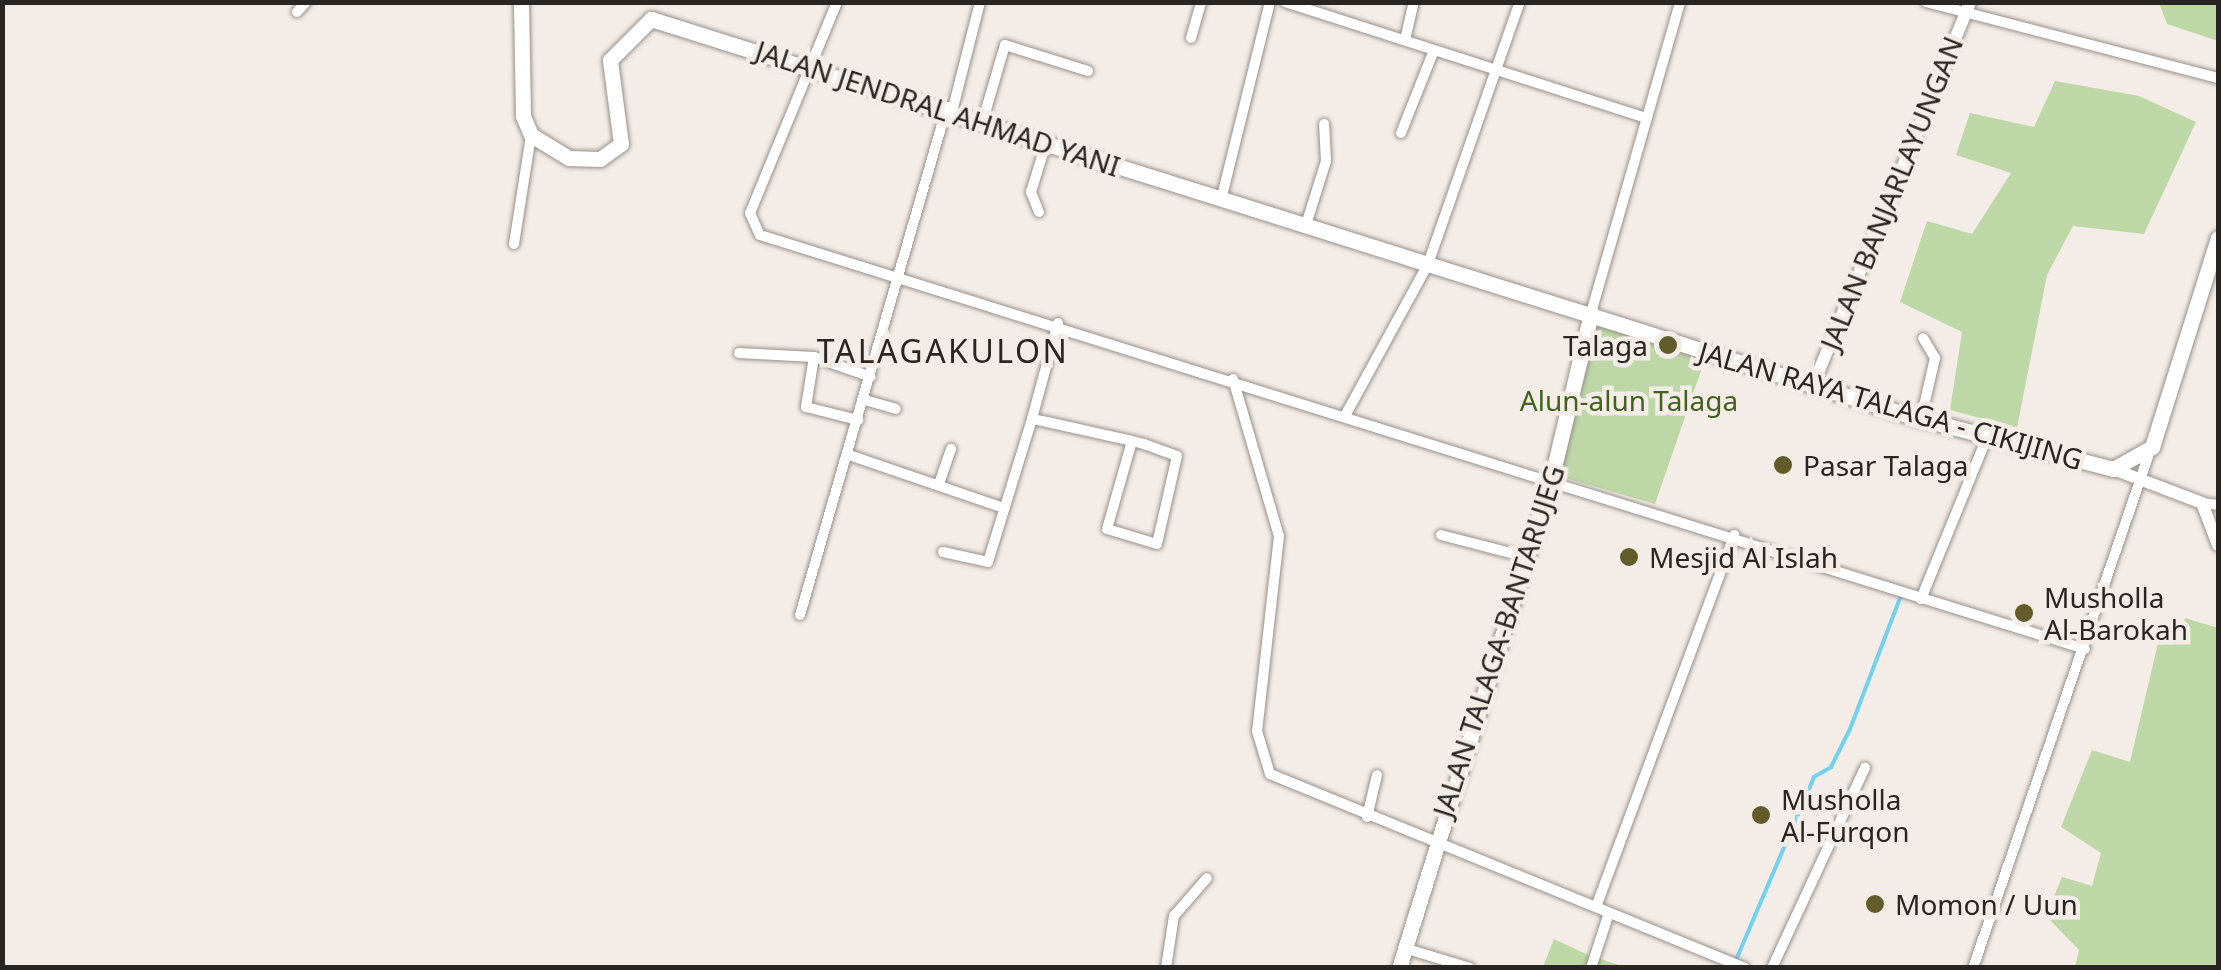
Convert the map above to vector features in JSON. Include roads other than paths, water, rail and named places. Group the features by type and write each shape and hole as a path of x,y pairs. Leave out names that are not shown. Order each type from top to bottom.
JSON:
{"main road":[{"path":"520,2 519,85 531,135"},
{"name":"JALAN JENDRAL AHMAD YANI","path":"531,135 569,158 613,152 626,130 610,60 651,18 1048,139 1221,202 1591,313"},
{"path":"2152,447 2218,238"},
{"name":"JALAN RAYA TALAGA - CIKIJING","path":"1591,313 1921,419 2113,469 2152,447"},
{"name":"JALAN TALAGA-BANTARUJEG","path":"1398,968 1433,841 1552,476 1591,313"}],"street":[{"path":"297,12 306,2"},
{"path":"837,2 807,63 751,224 769,239 1058,323 1552,476 2084,649"},
{"path":"800,615 980,2"},
{"path":"1191,38 1201,2"},
{"path":"1221,202 1270,2"},
{"path":"1285,2 1647,118"},
{"path":"1405,40 1414,2"},
{"path":"1346,414 1428,264 1520,2"},
{"path":"1591,313 1680,2"},
{"path":"1926,2 1968,7 2218,78"},
{"name":"JALAN BANJARLAYUNGAN","path":"1814,383 1968,7"},
{"path":"983,120 1006,44 1088,71"},
{"path":"1400,133 1434,50"},
{"path":"1306,228 1326,162 1324,124"},
{"path":"514,244 531,135"},
{"path":"1039,212 1031,192 1048,139"},
{"path":"943,552 985,564 1058,323"},
{"path":"1921,419 1935,358 1923,338"},
{"path":"738,353 814,357 872,376"},
{"path":"814,357 804,405 858,420"},
{"path":"1233,380 1279,536 1260,762 1287,786 1746,968"},
{"path":"866,400 896,409"},
{"path":"1032,419 1132,441 1181,460 1157,544 1108,529 1132,441"},
{"path":"1922,599 1986,437"},
{"path":"1973,968 2144,484 2152,447"},
{"path":"940,481 950,449"},
{"path":"849,454 940,481 1004,508"},
{"path":"2113,469 2144,484 2202,503 2218,504"},
{"path":"2202,503 2218,545"},
{"path":"1441,535 1526,557"},
{"path":"1596,907 1734,535"},
{"path":"1772,968 1865,768"},
{"path":"1366,818 1377,775"},
{"path":"1166,968 1174,916 1207,878"},
{"path":"1591,968 1609,912"},
{"path":"1404,948 1470,968"}],"waterway":[{"path":"1736,960 1814,777 1831,767 1850,729 1902,593"}],"place":[{"name":"Talaga","path":"1668,345"},
{"name":"Pasar Talaga","path":"1783,465"},
{"name":"Mesjid Al Islah","path":"1629,557"},
{"name":"Musholla Al-Barokah","path":"2024,613"},
{"name":"Musholla Al-Furqon","path":"1761,815"},
{"name":"Momon / Uun","path":"1875,904"}],"district":[{"name":"TALAGAKULON","path":"943,351"}],"park label":[{"name":"Alun-alun Talaga","path":"1629,400"}]}
